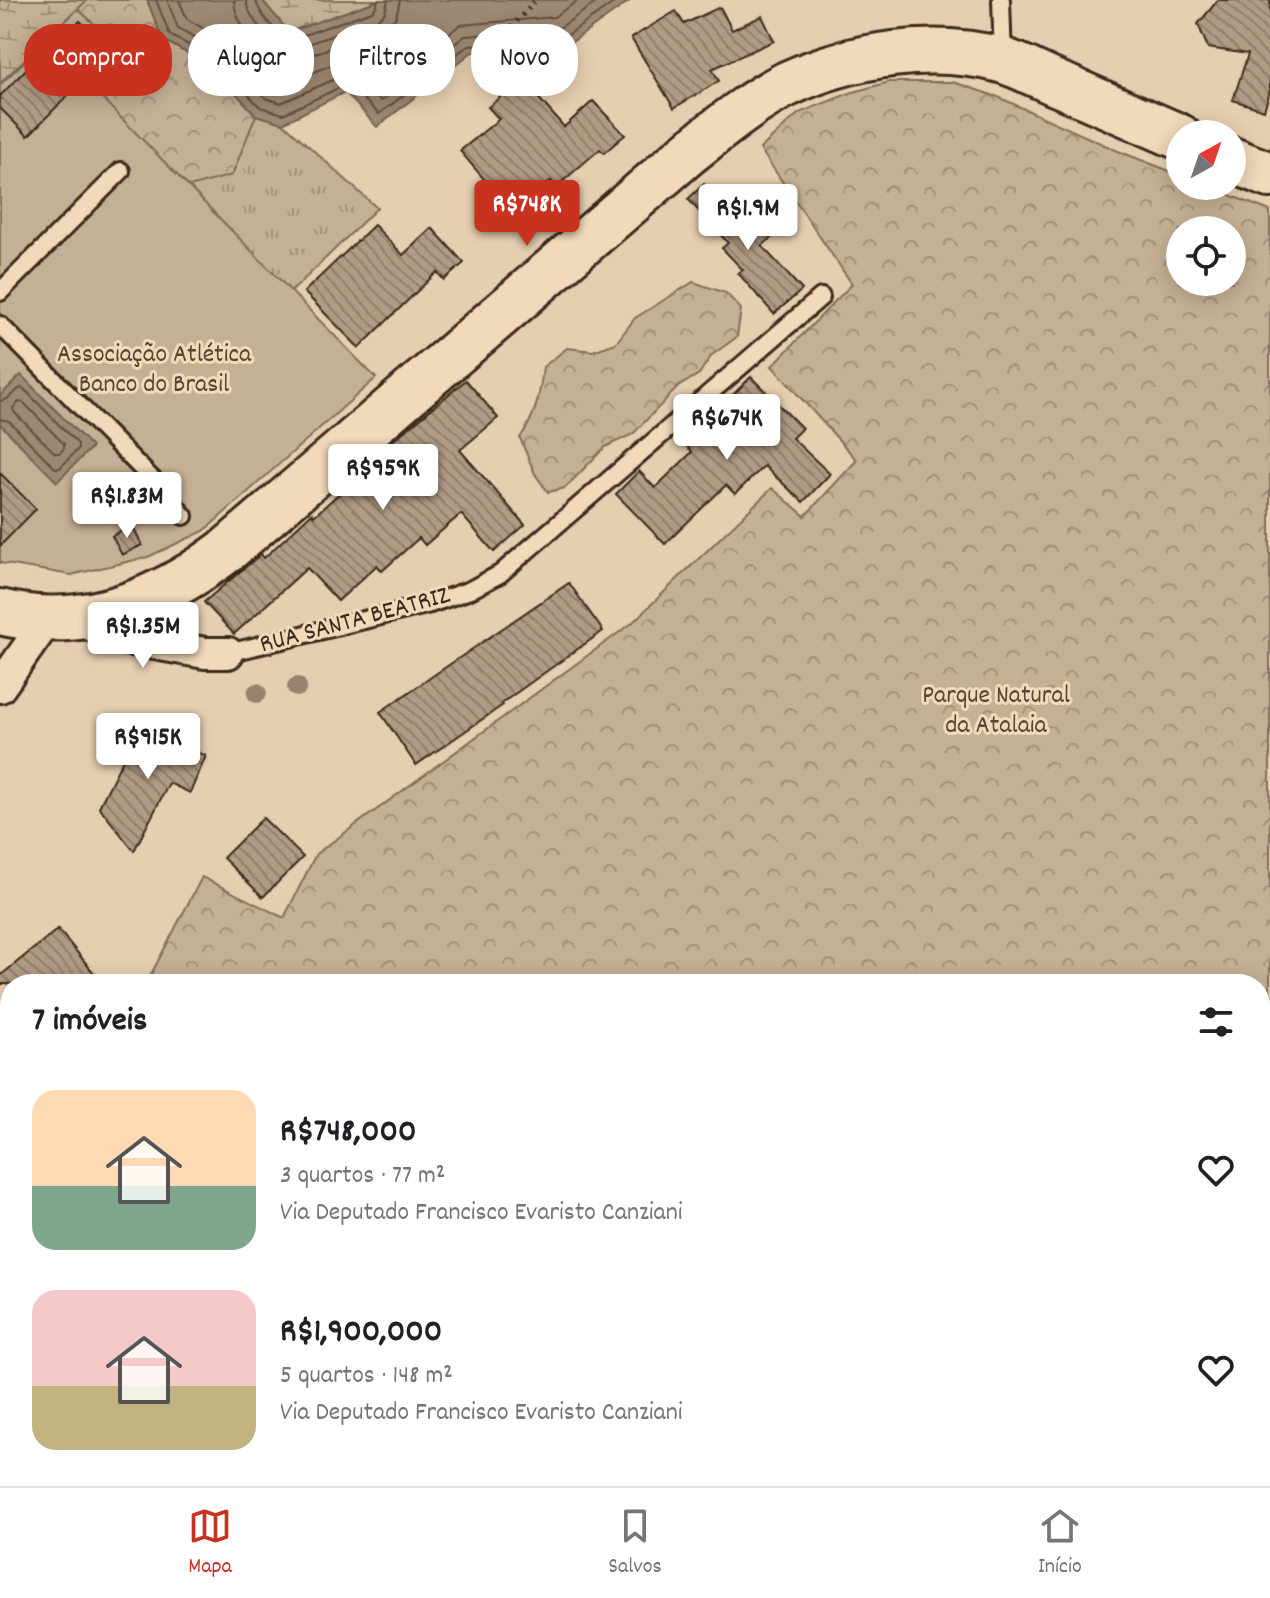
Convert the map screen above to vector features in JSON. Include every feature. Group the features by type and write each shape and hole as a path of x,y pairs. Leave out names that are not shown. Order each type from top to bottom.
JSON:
{"street":[{"path":"0,612 62,619 133,606 196,574 275,510 687,154 762,98 789,83 878,56 920,50 956,50 1004,61 1166,131"},
{"path":"1246,166 1270,175"},
{"path":"0,687 62,619"},
{"name":"RUA SANTA BEATRIZ","path":"62,619 116,637 205,653 228,653"}],"lane":[{"path":"1001,0 1004,61"},
{"path":"0,292 121,171"},
{"name":"RUA SANTA BEATRIZ","path":"228,653 430,604 470,590 500,574 821,297"},
{"path":"0,325 152,479 184,516"}],"path":[{"path":"514,24 536,0"}],"green space":[{"path":"0,0 87,0 62,24 24,24 24,60 0,83"},
{"path":"87,0 147,0 157,24 94,24 78,9"},
{"path":"262,0 379,0 312,24 282,24"},
{"name":"Associação Atlética Banco do Brasil","path":"78,9 94,24 63,24"},
{"path":"172,45 188,54 188,96 239,96 256,115 232,175 189,187 99,96 172,96"},
{"name":"Associação Atlética Banco do Brasil","path":"24,62 24,96 100,96 376,378 204,531 148,557 71,575 0,563 0,85"},
{"name":"Parque Natural da Atalaia","path":"889,82 953,82 998,97 1166,170 1166,200 1242,200 1270,211 1270,974 151,974 202,877 284,918 316,854 632,623 772,488 805,516 857,460 772,366 852,284 760,149 799,113 850,93"},
{"path":"256,115 283,123 377,208 291,292 189,187 232,175"},
{"path":"693,282 726,293 741,309 737,337 712,355 699,374 678,387 633,434 605,447 565,488 548,492 535,474 520,438 536,404 543,367 567,348 593,351 616,343 635,318"}],"water":[{"path":"147,0 262,0 282,24 188,24 188,54 172,45 172,24 157,24"},
{"path":"379,0 631,0 578,38 578,24 471,24 471,53 455,65 455,24 330,24 330,96 337,96 283,123 256,115 239,96 314,96 314,24 312,24"},
{"path":"349,96 416,96 377,127"},
{"path":"21,375 92,447 57,482 0,424 0,396"}],"building":[{"path":"1218,0 1270,0 1270,91 1264,110 1233,100 1248,54 1208,48 1198,24"},
{"path":"720,7 732,30 762,16 774,41 712,69 719,81 674,108 631,38 676,11 684,24"},
{"path":"24,71 24,96 67,96 28,136 0,108 0,96"},
{"path":"501,96 537,96 564,127 593,101 625,135 604,153 600,149 556,187 551,181 513,213 460,151 499,119 488,107"},
{"path":"704,184 744,228 753,220 771,238 762,246 802,290 774,314 738,273 743,270 722,248 728,243 688,199"},
{"path":"374,225 403,255 432,228 464,263 444,280 437,272 359,348 304,292"},
{"path":"751,377 802,428 792,438 830,474 803,502 764,466 735,494 726,485 665,544 616,494 639,471 655,488 692,452 684,443"},
{"path":"466,380 498,418 460,450 525,525 494,552 461,514 425,545 419,538 382,571 377,565 338,601 307,568 234,634 204,602 261,554 264,558 312,513 314,516 363,472 360,468"},
{"path":"0,473 36,509 0,546"},
{"path":"150,493 165,510 145,524 133,505"},
{"path":"132,525 142,545 122,555 112,536"},
{"path":"569,583 603,631 416,765 380,712"},
{"path":"140,725 206,756 190,793 169,783 134,851 99,807"},
{"path":"263,818 303,857 263,897 223,858"},
{"path":"58,929 95,974 2,974"}]}
